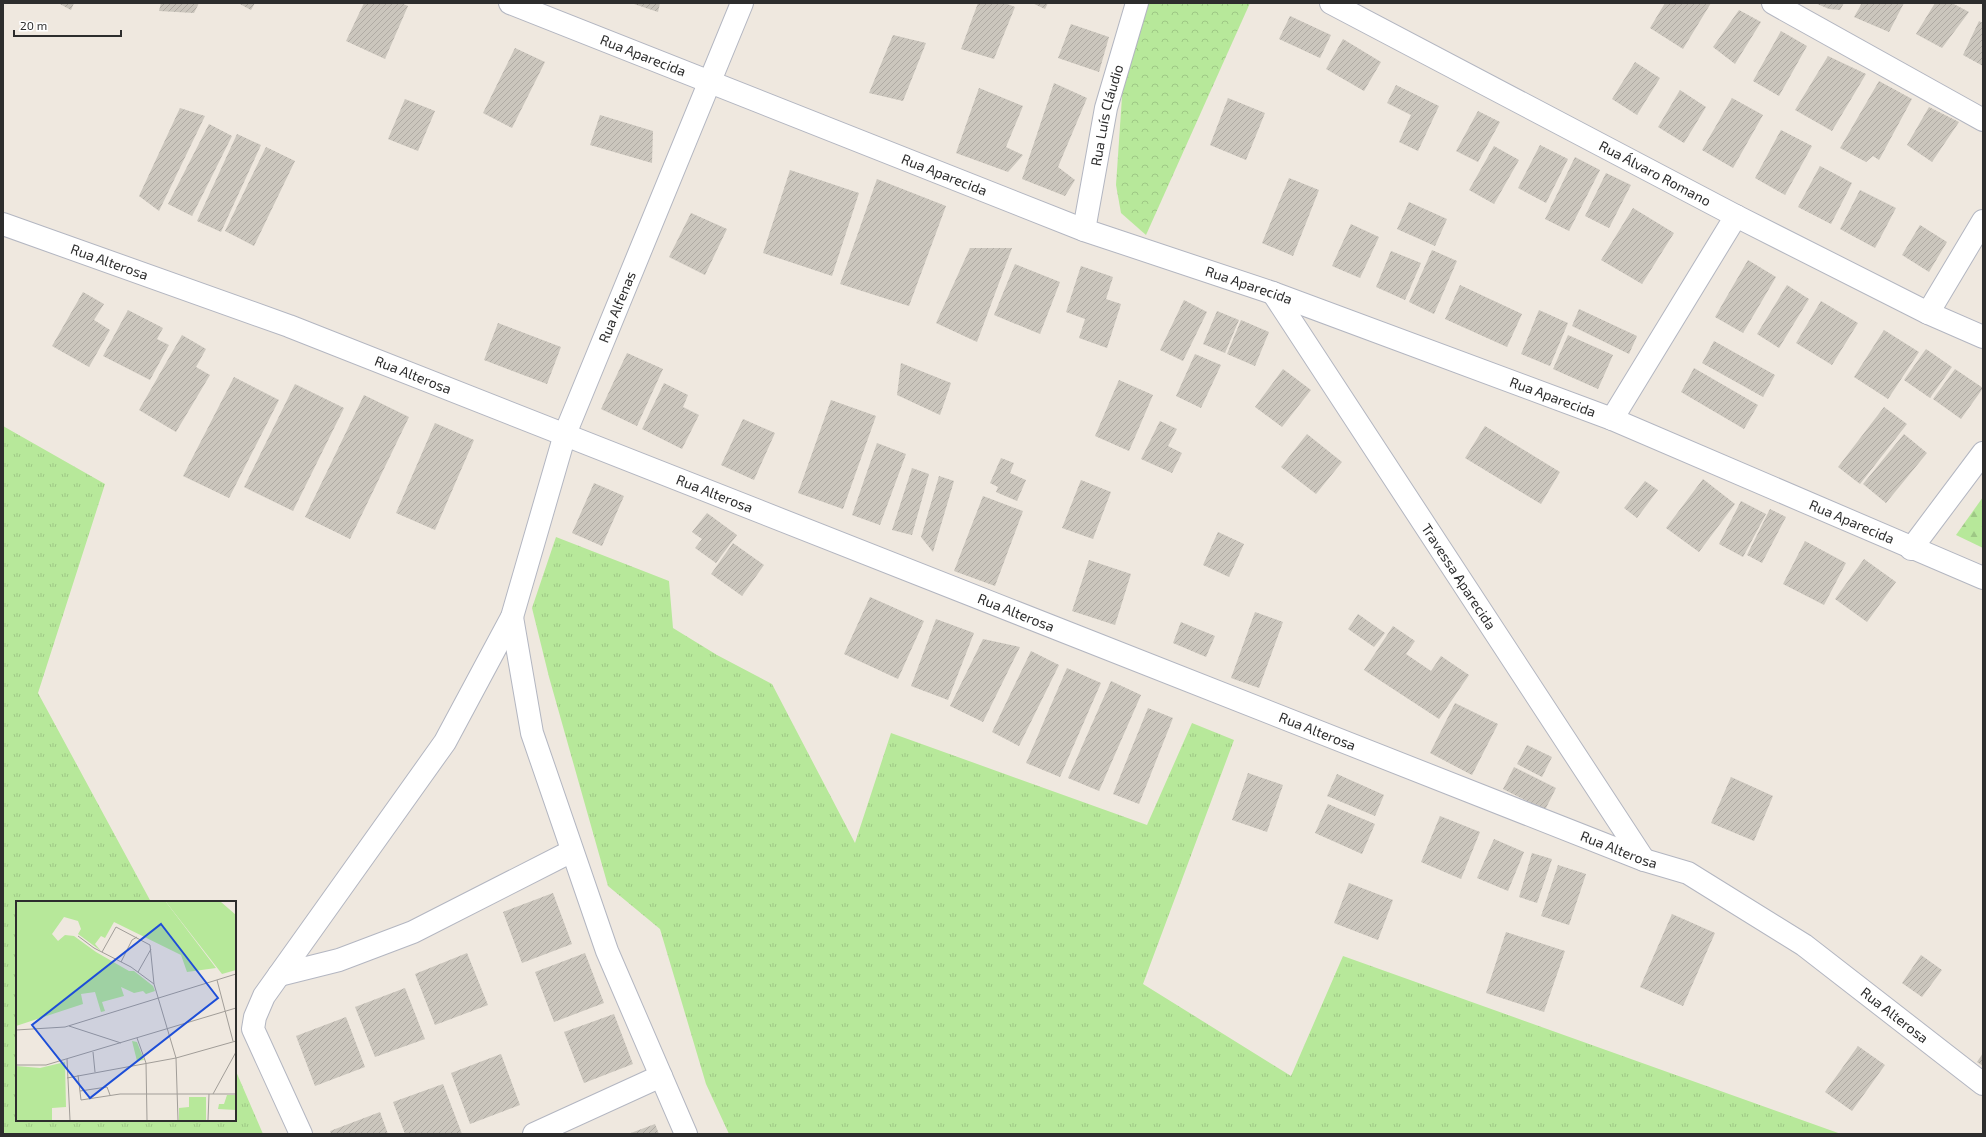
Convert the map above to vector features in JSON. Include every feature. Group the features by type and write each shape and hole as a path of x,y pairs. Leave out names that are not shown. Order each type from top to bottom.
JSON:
{"street":[{"name":"Rua Aparecida","path":"510,3 1084,230 1272,294 1612,419 1911,549 1983,578"},
{"name":"Rua Alfenas","path":"512,617 565,434 742,3"},
{"name":"Rua Luís Cláudio","path":"1084,230 1106,108 1137,3"},
{"name":"Rua Álvaro Romano","path":"1331,3 1736,216 1928,313 1983,337"},
{"path":"1773,3 1983,120"},
{"path":"1612,419 1736,216"},
{"path":"1928,313 1983,221"},
{"name":"Rua Alterosa","path":"3,224 289,326 1644,860 1688,873 1804,945 1983,1084"},
{"name":"Travessa Aparecida","path":"1272,294 1644,860"},
{"path":"1911,549 1983,453"},
{"path":"512,617 532,733 607,951 686,1134"},
{"path":"300,1134 252,1030 254,1017 264,996 445,742 512,617"},
{"path":"279,975 339,960 413,932 572,851"},
{"path":"534,1134 661,1076"}],"green space":[{"path":"1148,3 1250,3 1146,235 1121,213 1116,185 1123,82"},
{"path":"3,426 105,484 38,693 150,901 16,901 16,1121 236,1121 236,1071 263,1134 3,1134"},
{"path":"1983,497 1983,548 1956,535"},
{"path":"556,537 669,581 673,628 717,655 772,684 855,843 891,733 1147,825 1192,723 1234,740 1143,984 1291,1076 1343,956 1841,1134 729,1134 706,1084 660,929 608,886 549,677 532,608"}],"building":[{"path":"58,3 74,3 71,10"},
{"path":"161,3 199,3 194,13 159,11"},
{"path":"238,3 255,3 251,10"},
{"path":"364,3 401,3 408,6 385,59 346,41"},
{"path":"631,3 660,3 658,12"},
{"path":"978,3 1005,3 1015,7 994,59 961,49"},
{"path":"1032,3 1048,3 1045,9"},
{"path":"1665,3 1711,3 1683,49 1650,28"},
{"path":"1815,3 1844,3 1840,10 1829,9"},
{"path":"1862,3 1904,3 1889,32 1854,17"},
{"path":"1935,3 1952,3 1969,12 1942,48 1916,34"},
{"path":"1739,10 1761,22 1735,64 1713,47"},
{"path":"1290,16 1331,35 1320,58 1279,39"},
{"path":"1979,21 1983,23 1983,66 1963,55"},
{"path":"1071,24 1109,37 1099,72 1058,58"},
{"path":"1781,31 1807,46 1779,96 1753,81"},
{"path":"893,35 926,43 903,101 869,93"},
{"path":"1343,39 1381,62 1364,91 1326,69"},
{"path":"515,48 545,62 512,128 483,113"},
{"path":"1828,56 1866,74 1832,131 1795,110"},
{"path":"1635,62 1660,78 1637,115 1612,99"},
{"path":"1879,81 1912,99 1879,160 1873,156 1866,162 1840,148"},
{"path":"1054,83 1087,98 1058,167 1075,180 1065,196 1022,179"},
{"path":"1396,85 1439,106 1418,151 1399,142 1411,115 1387,103"},
{"path":"979,88 1023,106 1006,147 1023,155 1008,172 956,153"},
{"path":"1680,90 1706,107 1684,143 1658,127"},
{"path":"1228,98 1265,113 1246,160 1210,145"},
{"path":"1732,98 1763,115 1733,168 1702,150"},
{"path":"405,99 435,111 418,151 388,139"},
{"path":"1929,107 1959,122 1932,162 1907,145"},
{"path":"180,108 205,116 159,211 139,196"},
{"path":"1478,111 1500,122 1478,162 1456,151"},
{"path":"600,115 653,131 652,163 590,145"},
{"path":"209,124 232,136 192,216 168,204"},
{"path":"1781,130 1812,146 1785,195 1755,178"},
{"path":"237,134 261,145 221,232 197,221"},
{"path":"1540,145 1568,159 1546,203 1518,188"},
{"path":"1494,146 1519,160 1494,204 1469,190"},
{"path":"266,147 295,161 254,246 225,231"},
{"path":"1575,157 1600,170 1569,231 1545,219"},
{"path":"1820,166 1852,183 1831,224 1798,207"},
{"path":"790,170 859,193 832,276 763,253"},
{"path":"1606,173 1631,185 1609,228 1585,216"},
{"path":"1289,178 1319,190 1293,256 1262,243"},
{"path":"877,179 946,206 909,306 840,284"},
{"path":"1860,190 1896,208 1875,248 1840,229"},
{"path":"1409,202 1447,219 1435,246 1397,229"},
{"path":"1633,208 1674,233 1642,284 1601,260"},
{"path":"691,213 727,229 705,275 669,257"},
{"path":"1351,224 1379,237 1360,278 1332,266"},
{"path":"1920,225 1947,242 1929,272 1902,255"},
{"path":"970,248 1012,248 977,342 936,323"},
{"path":"1432,250 1457,261 1434,314 1409,302"},
{"path":"1391,251 1421,263 1405,300 1376,287"},
{"path":"1748,260 1776,277 1743,333 1715,317"},
{"path":"1015,264 1060,282 1040,334 994,315"},
{"path":"1081,266 1113,277 1106,299 1121,304 1107,348 1079,338 1085,319 1066,312"},
{"path":"1460,285 1522,314 1507,347 1445,319"},
{"path":"1787,285 1809,299 1779,348 1757,334"},
{"path":"83,292 104,304 94,320 110,330 89,367 52,346"},
{"path":"1184,300 1207,312 1183,361 1160,350"},
{"path":"1821,301 1858,323 1832,365 1796,343"},
{"path":"1579,309 1637,336 1629,354 1572,326"},
{"path":"128,310 163,328 157,339 169,345 150,380 103,356"},
{"path":"1539,310 1568,323 1550,366 1521,354"},
{"path":"1217,311 1239,320 1225,353 1203,344"},
{"path":"1241,320 1269,332 1255,366 1227,354"},
{"path":"498,323 561,347 547,384 484,360"},
{"path":"1884,330 1919,352 1888,399 1854,377"},
{"path":"182,335 206,349 196,367 210,375 176,432 139,410"},
{"path":"1568,335 1613,355 1598,389 1553,369"},
{"path":"1714,341 1775,375 1763,397 1702,363"},
{"path":"1926,349 1952,367 1930,398 1904,380"},
{"path":"627,353 663,369 637,426 601,409"},
{"path":"1195,354 1221,365 1201,408 1176,396"},
{"path":"901,363 951,383 940,415 897,395"},
{"path":"1694,368 1758,405 1744,429 1681,392"},
{"path":"1283,369 1311,390 1282,427 1255,407"},
{"path":"1955,369 1983,388 1961,419 1933,399"},
{"path":"234,377 279,400 229,498 183,476"},
{"path":"1119,380 1153,395 1129,451 1095,436"},
{"path":"664,383 688,395 683,407 699,415 682,449 642,429"},
{"path":"295,384 344,408 293,511 244,487"},
{"path":"364,395 409,417 350,539 305,517"},
{"path":"831,400 876,416 843,509 798,493"},
{"path":"1884,407 1907,424 1860,484 1838,467"},
{"path":"743,419 775,433 754,480 721,465"},
{"path":"1160,421 1177,429 1168,446 1182,453 1172,473 1141,459"},
{"path":"435,423 474,440 435,530 396,513"},
{"path":"1485,426 1560,472 1541,504 1465,458"},
{"path":"1307,434 1342,462 1316,494 1281,467"},
{"path":"1904,434 1927,453 1886,503 1863,484"},
{"path":"877,443 906,454 880,525 852,515"},
{"path":"1001,458 1014,463 1010,473 1026,480 1017,501 996,492 998,487 990,483"},
{"path":"912,468 929,474 912,535 892,530"},
{"path":"939,476 954,481 933,552 921,537"},
{"path":"1703,479 1735,504 1699,552 1666,528"},
{"path":"1081,480 1111,492 1093,539 1062,528"},
{"path":"1645,481 1658,490 1637,518 1624,508"},
{"path":"594,483 624,496 602,546 572,533"},
{"path":"983,496 1023,511 995,586 954,571"},
{"path":"1741,501 1766,514 1743,557 1719,544"},
{"path":"1770,509 1786,517 1762,563 1747,555"},
{"path":"707,513 737,535 716,563 695,548 702,539 692,532"},
{"path":"1218,532 1244,544 1229,577 1203,565"},
{"path":"1805,541 1846,563 1824,605 1783,584"},
{"path":"733,543 764,565 742,596 711,574"},
{"path":"1864,559 1896,582 1867,622 1835,599"},
{"path":"1089,560 1131,574 1115,625 1072,611"},
{"path":"870,597 924,621 898,679 844,654"},
{"path":"1255,612 1283,622 1259,688 1231,678"},
{"path":"1358,614 1385,633 1374,647 1348,629"},
{"path":"936,619 974,633 948,700 911,686"},
{"path":"1181,622 1215,636 1206,657 1173,643"},
{"path":"1393,626 1415,641 1406,654 1431,671 1441,656 1469,675 1439,719 1364,670"},
{"path":"983,639 1020,647 983,722 950,706"},
{"path":"1031,651 1059,665 1019,746 992,732"},
{"path":"1067,668 1101,683 1060,777 1026,763"},
{"path":"1111,681 1141,695 1099,791 1068,778"},
{"path":"1455,703 1498,724 1472,775 1430,753"},
{"path":"1148,708 1173,718 1139,804 1113,794"},
{"path":"1527,745 1552,757 1542,777 1517,764"},
{"path":"1514,767 1556,788 1545,810 1503,789"},
{"path":"1248,773 1283,785 1267,832 1232,820"},
{"path":"1337,774 1384,795 1375,816 1327,796"},
{"path":"1731,777 1773,796 1754,841 1711,823"},
{"path":"1328,804 1375,824 1362,854 1315,833"},
{"path":"1440,816 1480,832 1461,879 1421,862"},
{"path":"1494,839 1524,852 1508,891 1477,878"},
{"path":"1532,853 1552,859 1537,903 1519,897"},
{"path":"1558,865 1586,874 1569,925 1541,916"},
{"path":"1349,883 1393,900 1378,940 1334,923"},
{"path":"553,893 572,944 522,963 503,912"},
{"path":"1672,914 1715,933 1683,1006 1640,987"},
{"path":"1506,932 1565,951 1544,1012 1486,993"},
{"path":"467,953 488,1005 435,1025 415,974"},
{"path":"585,953 604,1003 554,1022 535,972"},
{"path":"1921,955 1942,970 1922,997 1902,983"},
{"path":"405,988 425,1039 375,1057 355,1007"},
{"path":"614,1014 633,1064 584,1083 564,1032"},
{"path":"346,1017 365,1067 315,1086 296,1036"},
{"path":"1858,1046 1885,1065 1852,1111 1825,1092"},
{"path":"1983,1053 1983,1066 1977,1062"},
{"path":"501,1054 520,1105 470,1124 451,1073"},
{"path":"443,1084 462,1134 405,1134 393,1102"},
{"path":"380,1112 388,1134 331,1134 330,1131"},
{"path":"655,1124 659,1134 628,1134"}]}
